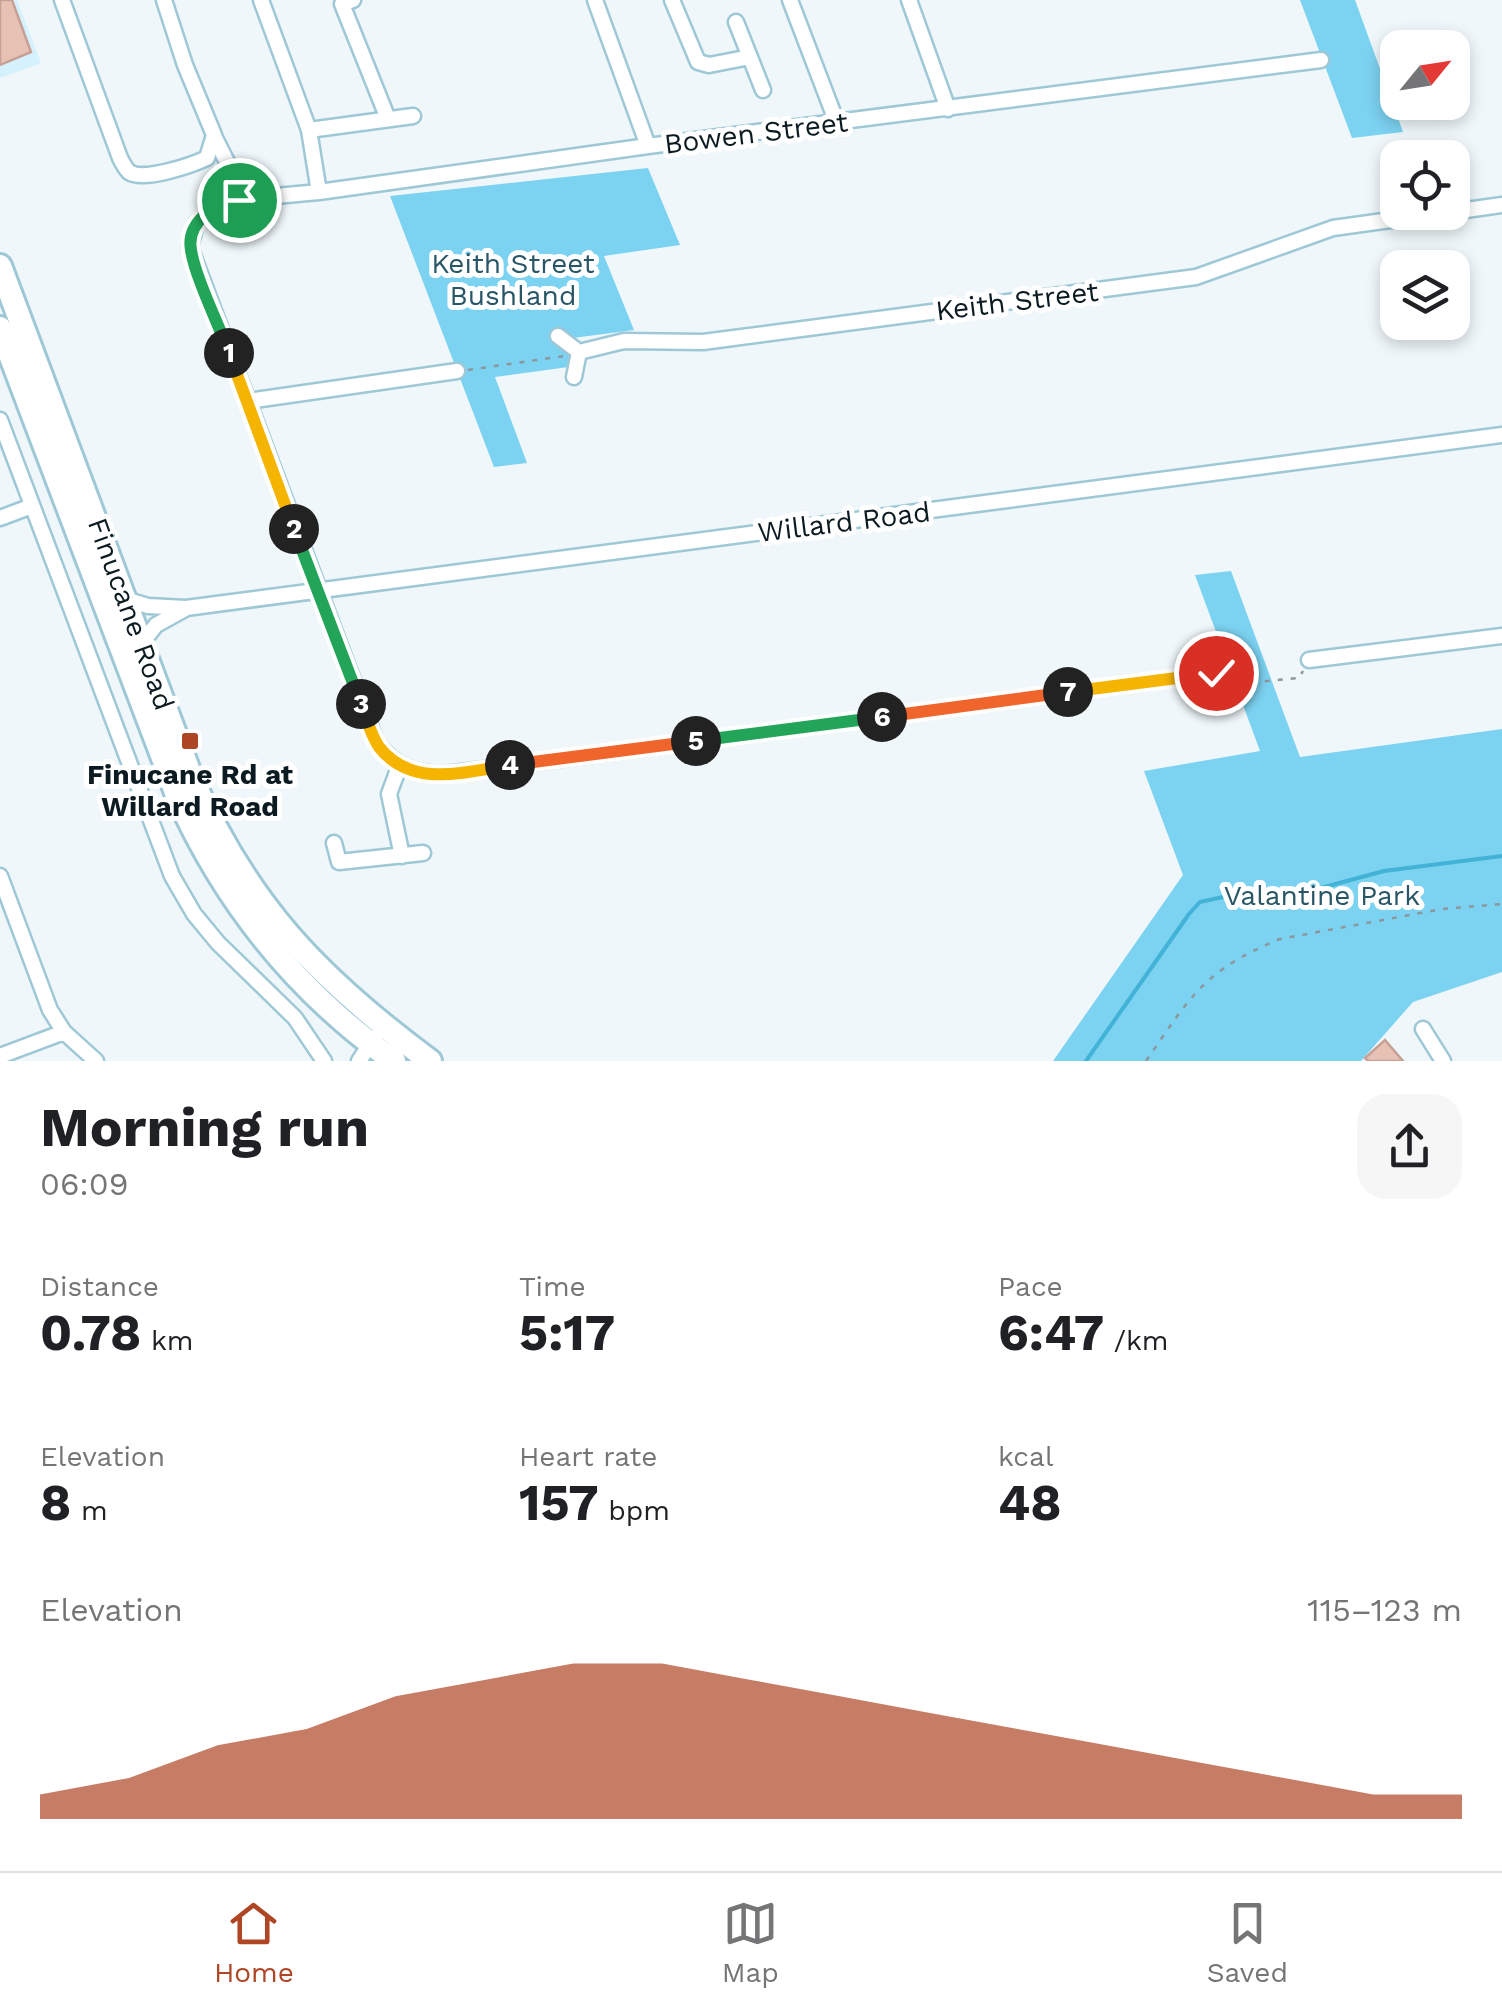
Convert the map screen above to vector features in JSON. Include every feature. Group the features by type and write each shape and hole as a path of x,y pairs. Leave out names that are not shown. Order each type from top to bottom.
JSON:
{"highway":[{"name":"Finucane Road","path":"0,266 236,884"},
{"name":"Finucane Road","path":"0,328 176,795 204,852 345,996 382,1049 430,1061"}],"street":[{"path":"62,0 128,171 140,176 214,158 222,166 236,200"},
{"path":"164,0 218,150 229,166 236,200"},
{"path":"261,0 310,130 319,192"},
{"path":"354,0 342,4 388,119"},
{"path":"595,0 648,146"},
{"path":"672,0 698,62 709,65 750,57"},
{"path":"790,0 837,123"},
{"path":"909,0 948,109"},
{"path":"736,22 763,90"},
{"name":"Bowen Street","path":"248,401 190,247 197,222 212,208 236,200 1321,60"},
{"path":"310,130 413,116"},
{"path":"207,158 214,136"},
{"name":"Keith Street","path":"1470,209 1502,205"},
{"name":"Keith Street","path":"579,352 624,340 703,342 1196,278 1332,228 1380,221"},
{"path":"558,336 579,352 574,378"},
{"path":"457,371 248,401 316,591 377,744 399,766 420,774 446,774 1216,673"},
{"name":"Finucane Road","path":"0,420 172,876 194,914 218,943 286,1007 324,1061"},
{"name":"Willard Road","path":"125,599 148,606 186,608 1502,435"},
{"path":"0,518 32,506"},
{"name":"Willard Road","path":"142,644 156,624 186,608"},
{"path":"1309,660 1502,636"},
{"path":"399,766 389,794 402,856"},
{"path":"334,844 339,862 423,853"},
{"path":"0,878 50,1010 64,1032 96,1061"},
{"path":"1423,1030 1443,1061"},
{"path":"0,1056 64,1032"}],"path":[{"path":"457,371 579,352"},
{"path":"1216,673 1227,680 1283,681 1299,678 1309,660"},
{"path":"1146,1061 1186,1002 1211,976 1256,949 1280,939 1442,909 1502,904"}],"shaded area":[{"path":"0,0 17,0 41,63 0,78"}],"green space":[{"path":"1300,0 1355,0 1380,69 1380,120 1399,120 1403,132 1352,138"},
{"name":"Keith Street Bushland","path":"648,168 680,245 604,256 634,330 573,338 583,365 495,377 527,463 494,467 390,196"},
{"name":"Valantine Park","path":"1231,571 1300,757 1502,729 1502,972 1413,1002 1361,1061 1053,1061 1183,875 1144,771 1260,751 1195,575"}],"building":[{"path":"0,0 12,0 31,52 0,65"},
{"path":"1385,1040 1403,1061 1365,1058"}],"waterway":[{"path":"1086,1061 1200,902 1302,893 1384,871 1502,856"}],"place":[{"name":"Finucane Rd at Willard Road","path":"190,741"}],"route":[{"path":"239,200 212,208 197,222 190,247 316,591 377,744 399,766 420,774 446,774 1216,673"}]}
